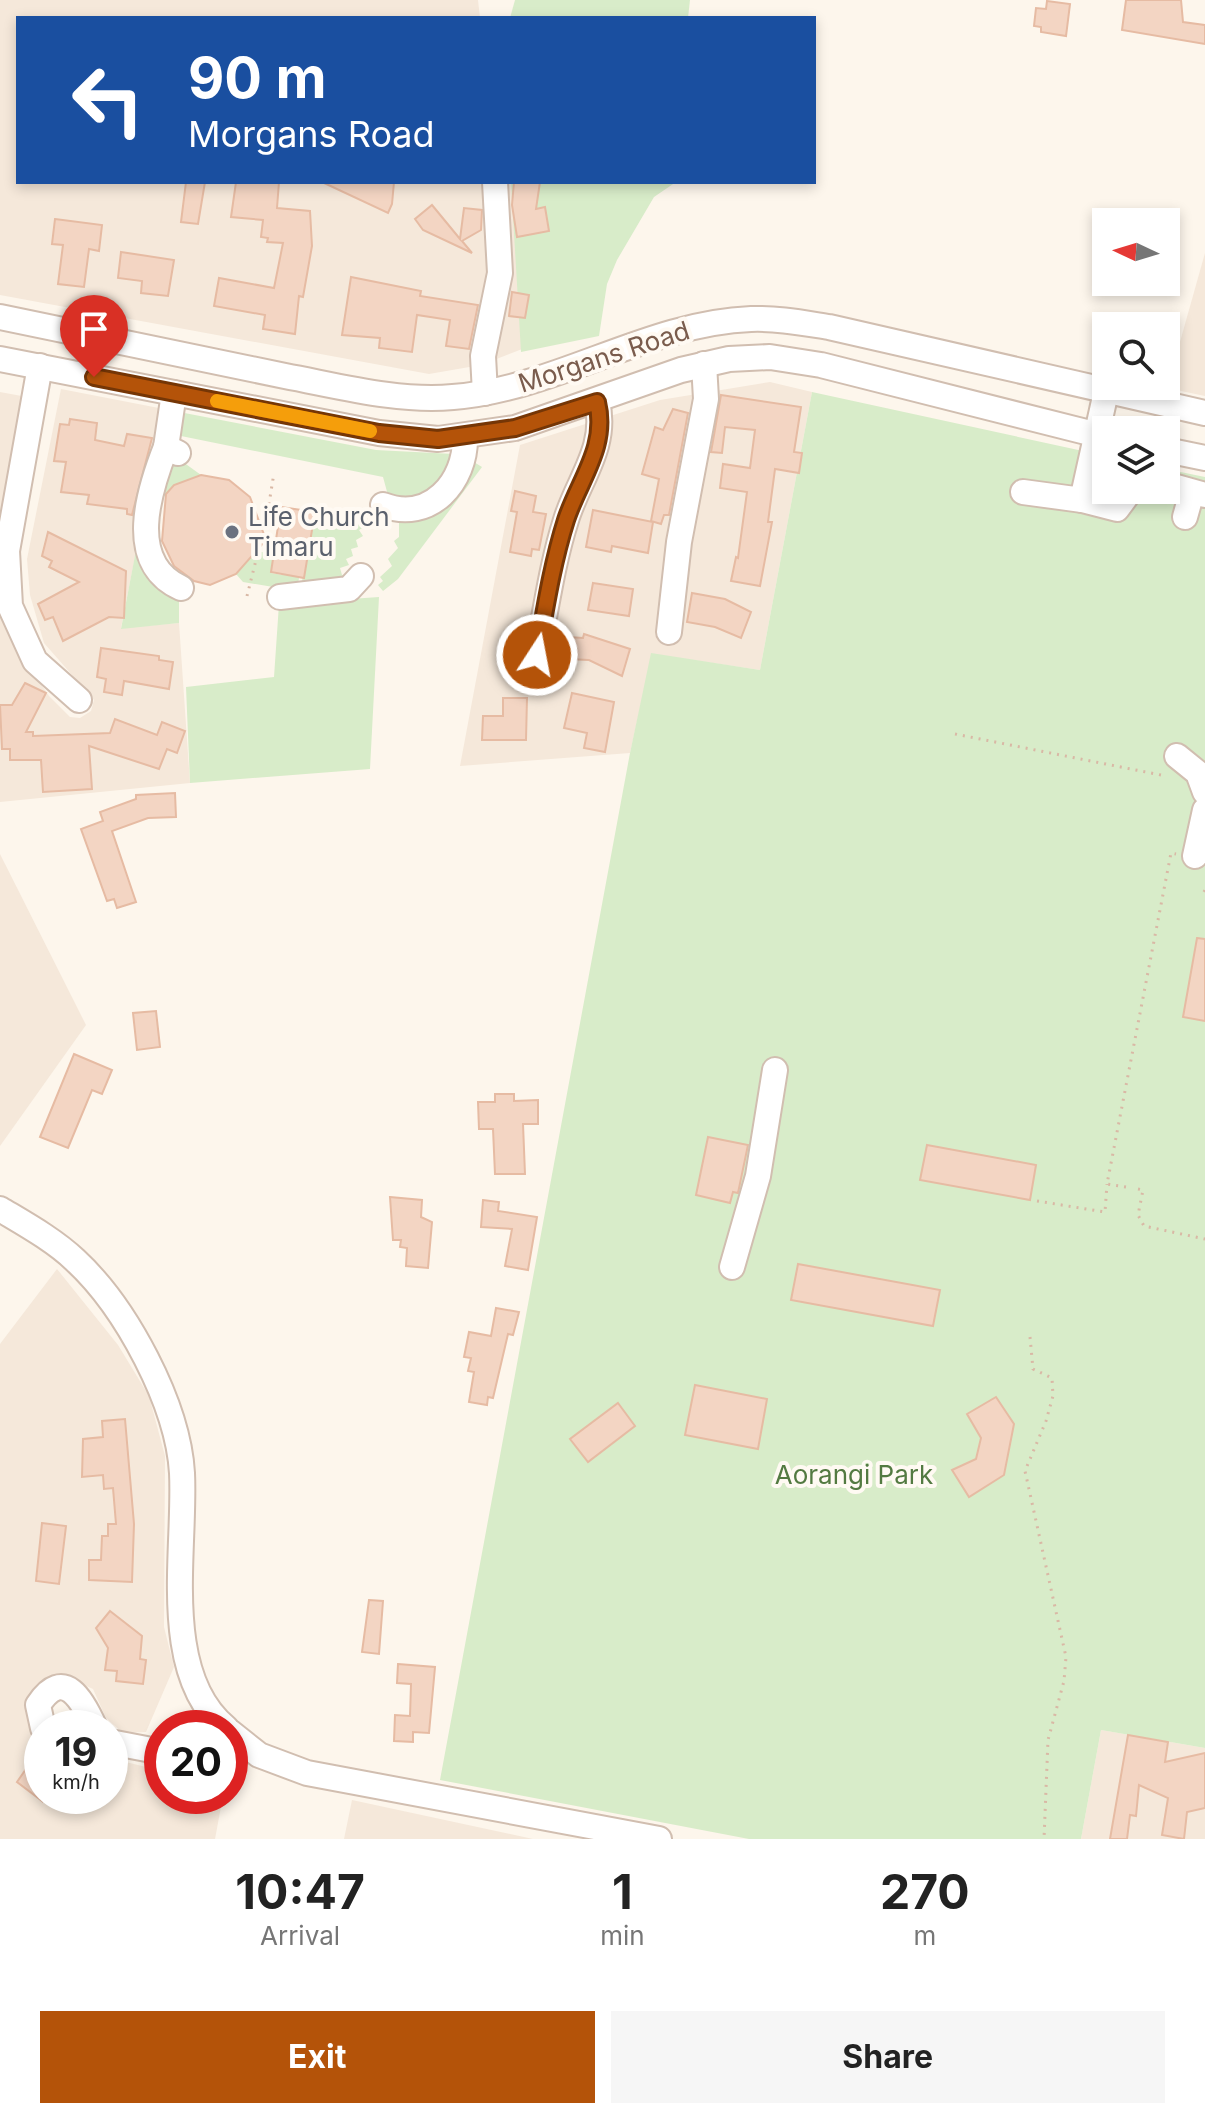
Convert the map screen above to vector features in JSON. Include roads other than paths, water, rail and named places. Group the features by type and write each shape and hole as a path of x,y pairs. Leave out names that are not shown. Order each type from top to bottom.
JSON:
{"street":[{"path":"485,393 483,356 500,273 495,184"},
{"name":"Morgans Road","path":"0,317 370,391 451,397 485,393 529,382 672,332 751,319 829,327 1092,389"},
{"name":"Morgans Road","path":"0,359 379,433 438,439 515,428 704,364 746,358 797,360 1092,434"},
{"path":"669,632 679,542 706,399 704,364"},
{"path":"40,366 7,551 10,606 35,661 79,700"},
{"path":"174,393 172,450 152,489 146,541 152,560 163,576 181,588"},
{"name":"Morgans Road","path":"1144,400 1205,413"},
{"path":"537,655 566,518 598,442 601,416 597,402"},
{"path":"390,513 421,510 438,498 461,460 465,437"},
{"path":"1180,453 1205,458"},
{"path":"1082,500 1092,468"},
{"path":"1023,492 1092,503"},
{"path":"1185,517 1198,494"},
{"path":"1098,504 1117,509 1121,504"},
{"path":"280,597 349,589 361,576"},
{"path":"1175,767 1198,773 1205,792"},
{"path":"1191,856 1205,810"},
{"path":"732,1267 758,1176 775,1070"},
{"path":"0,1209 75,1260 120,1313 170,1414 182,1471 180,1623 192,1676 209,1710"},
{"path":"37,1710 45,1694 61,1688 72,1690 83,1699 88,1710"},
{"path":"248,1746 259,1755 307,1773 659,1839"}],"place":[{"name":"Life Church Timaru","path":"232,532"}],"park label":[{"name":"Aorangi Park","path":"854,1475"}]}
